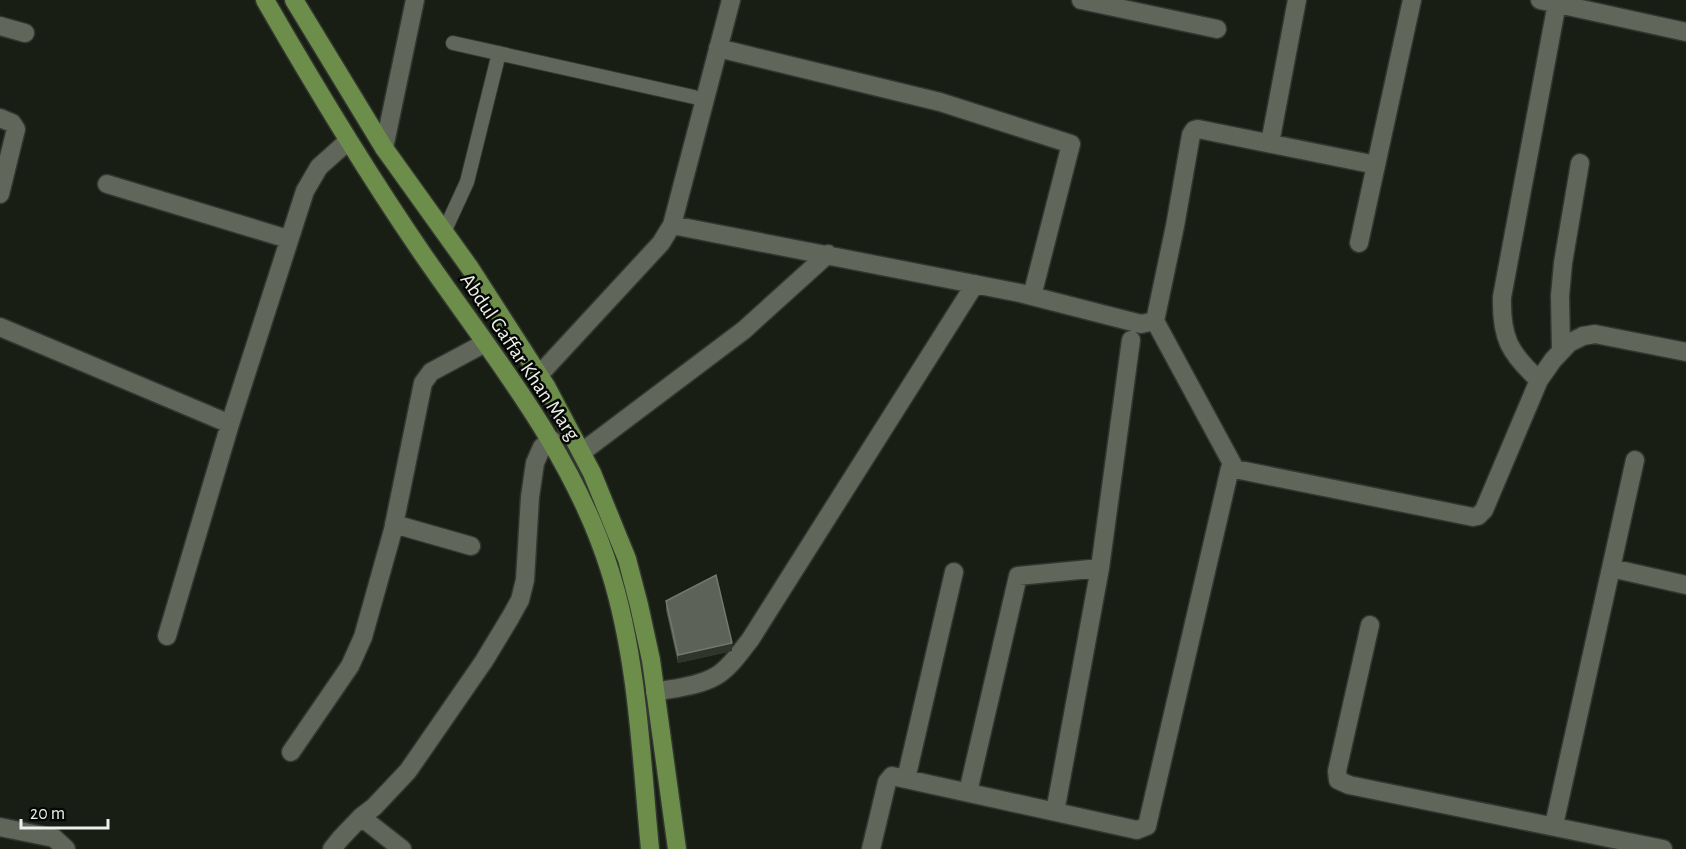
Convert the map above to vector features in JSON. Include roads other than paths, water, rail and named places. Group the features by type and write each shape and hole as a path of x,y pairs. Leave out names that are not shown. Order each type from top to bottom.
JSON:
{"main road":[{"name":"Abdul Gaffar Khan Marg","path":"265,0 348,141 552,440 597,535 619,603 634,693 650,849"},
{"name":"Abdul Gaffar Khan Marg","path":"294,0 384,148 470,268 539,375 582,452 627,559 649,649 677,849"}],"street":[{"path":"384,148 415,0"},
{"path":"539,375 661,243 672,225 731,0"},
{"path":"1081,0 1216,29"},
{"path":"1270,143 1297,0"},
{"path":"1359,243 1412,0"},
{"path":"1539,380 1520,362 1508,343 1502,320 1502,297 1549,2 1686,32"},
{"path":"0,26 26,33"},
{"path":"718,48 940,102 1071,144 1032,297"},
{"path":"0,118 12,123 16,129 0,193"},
{"path":"1234,467 1155,321 1190,138 1194,130 1376,165"},
{"path":"167,636 230,424 305,191 319,167 348,141"},
{"path":"1562,350 1560,296 1563,263 1580,163"},
{"path":"107,184 288,239"},
{"path":"672,225 975,284 1142,324 1155,321"},
{"path":"582,452 744,330 828,254"},
{"path":"655,692 700,682 717,675 750,640 975,284"},
{"path":"0,327 230,424"},
{"path":"871,849 889,779 892,776 1137,830 1147,826 1230,468 1462,515 1478,516 1484,510 1539,380 1562,350 1575,339 1595,334 1686,352"},
{"path":"1055,812 1100,568 1131,340"},
{"path":"291,752 358,651 393,524 423,382 430,372 485,343"},
{"path":"332,849 414,763 489,654 520,600 525,580 532,476 542,447 552,440"},
{"path":"1554,825 1635,460"},
{"path":"393,524 471,546"},
{"path":"968,792 1018,576 1100,568"},
{"path":"1611,568 1686,585"},
{"path":"906,779 954,572"},
{"path":"1370,625 1337,771 1338,780 1349,785 1663,849"},
{"path":"361,818 402,849"},
{"path":"0,827 54,838 66,849"}],"lane":[{"path":"453,43 694,97"},
{"path":"444,232 467,182 499,53"}]}
